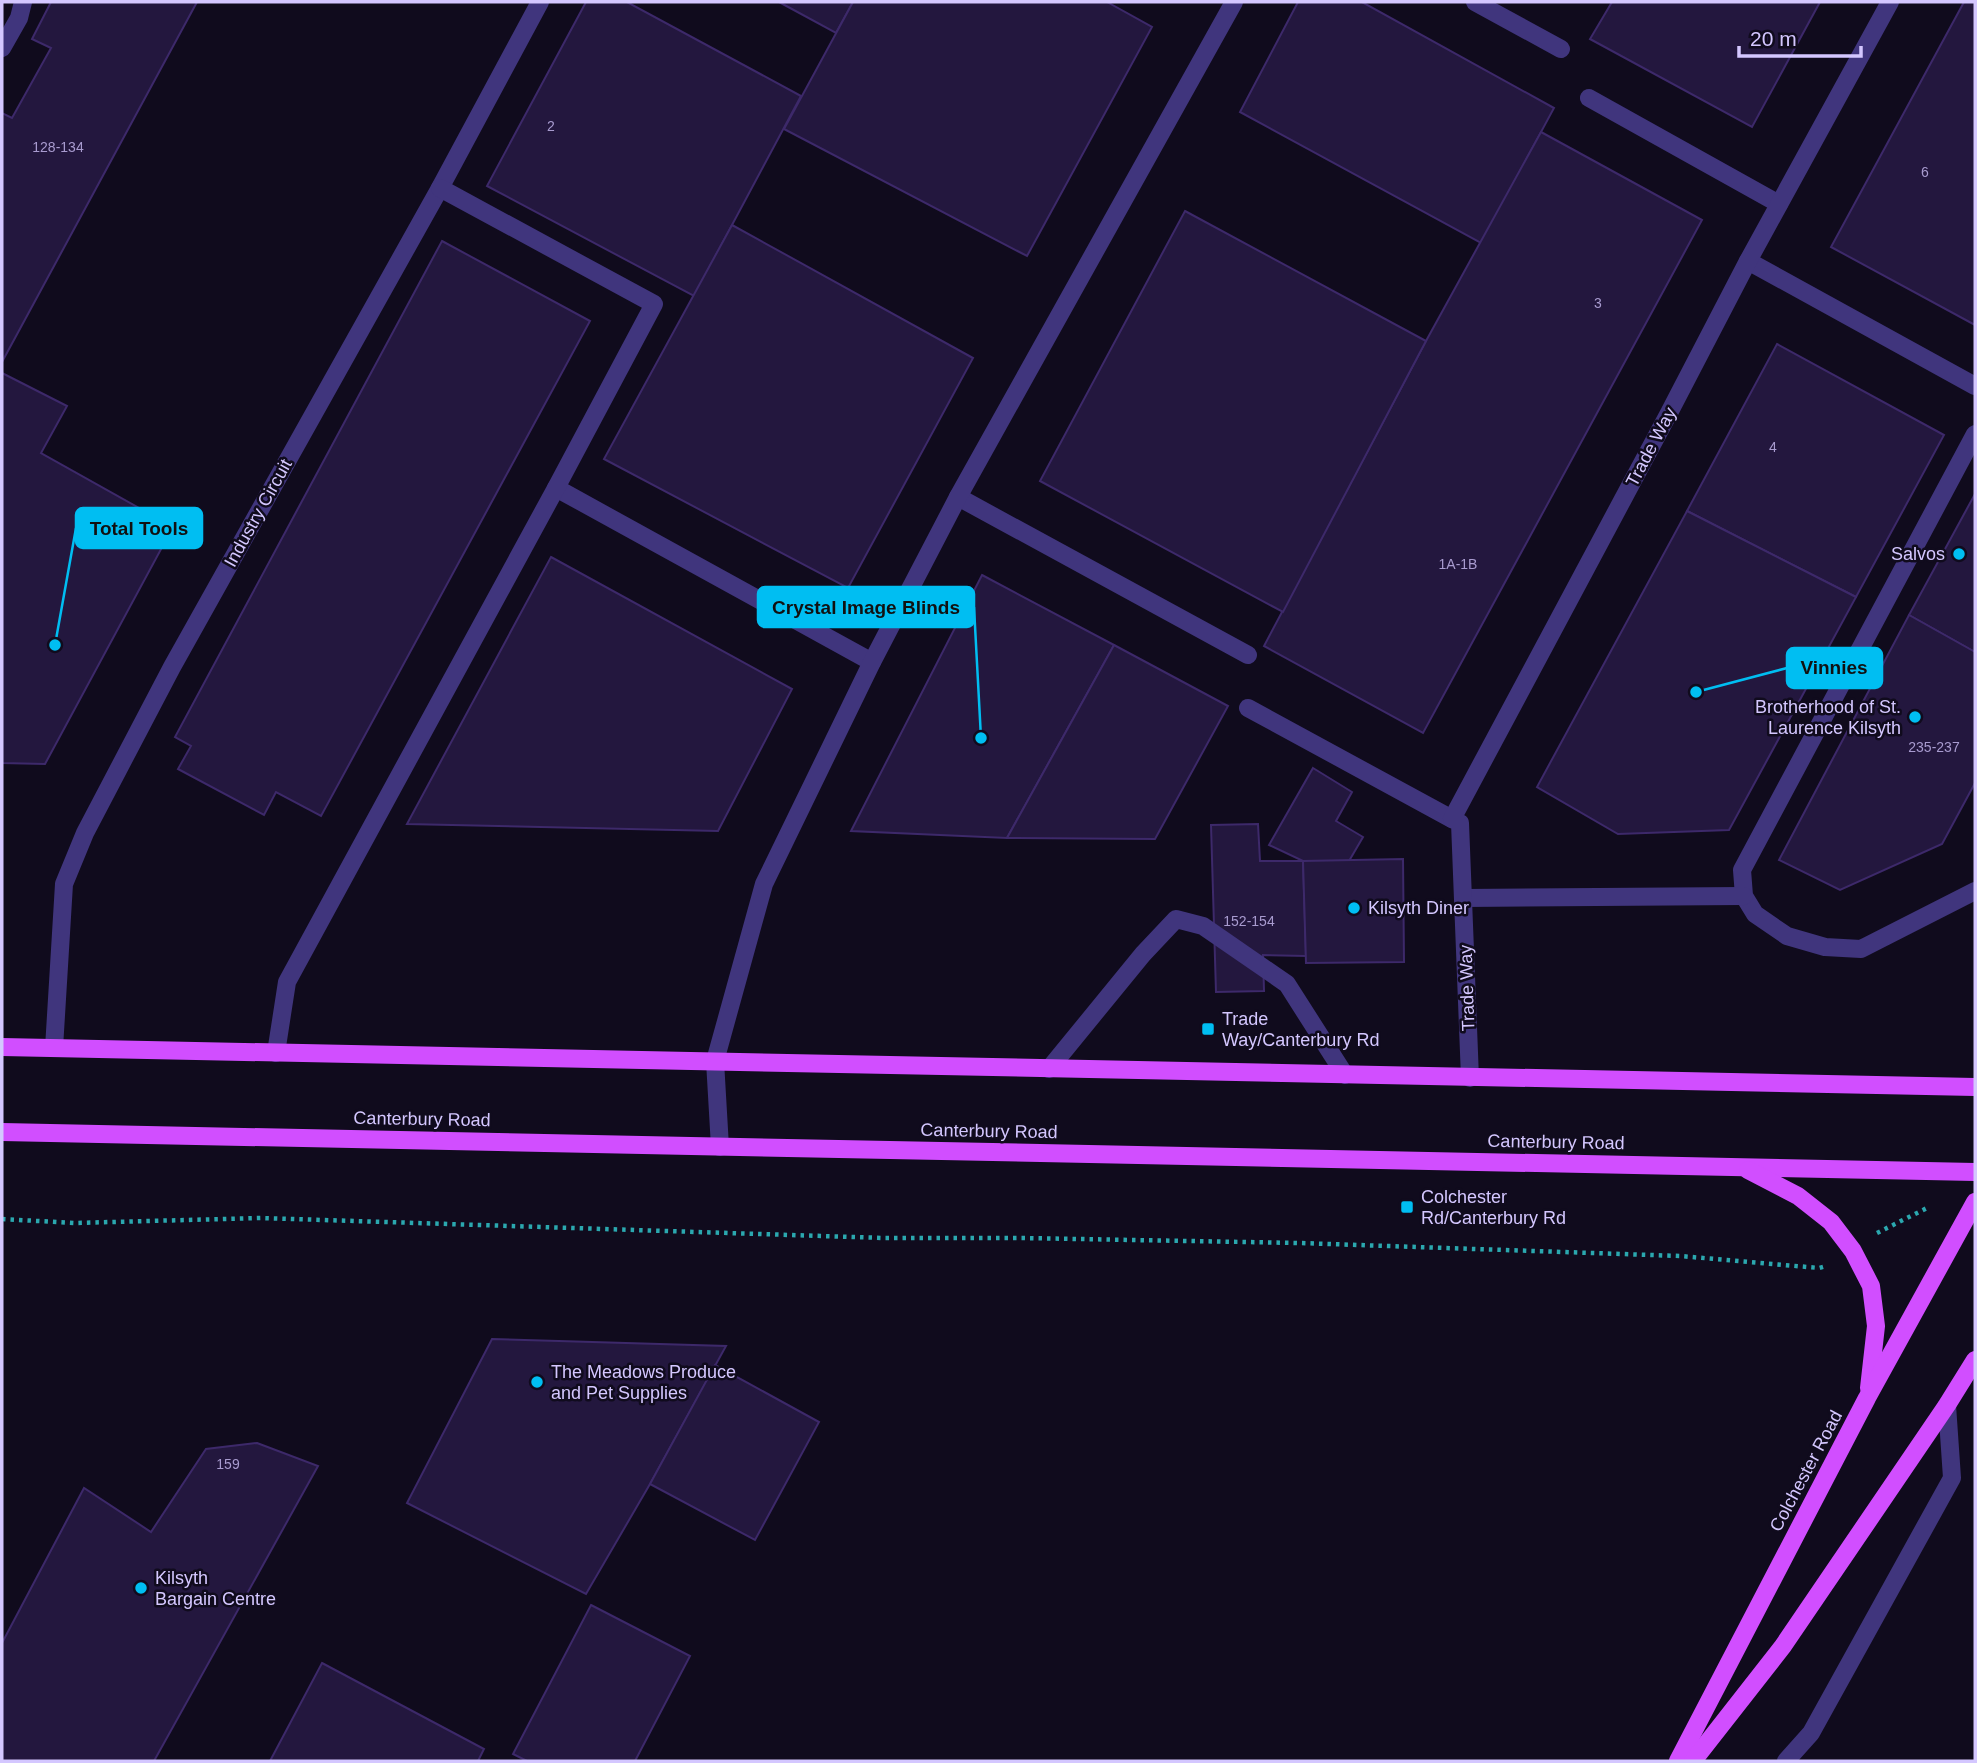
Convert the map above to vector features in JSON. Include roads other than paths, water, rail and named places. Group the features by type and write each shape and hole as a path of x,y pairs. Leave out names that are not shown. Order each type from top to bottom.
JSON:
{"main road":[{"path":"2,1047 1975,1087"},
{"name":"Canterbury Road","path":"2,1132 1975,1172"},
{"path":"1744,1167 1798,1196 1831,1222 1853,1251 1871,1286 1876,1326 1867,1398"},
{"name":"Colchester Road","path":"1678,1761 1867,1398 1975,1202"},
{"path":"1693,1761 1783,1646 1975,1360"}],"street":[{"path":"2,48 19,18 23,2"},
{"name":"Industry Circuit","path":"54,1048 64,884 85,833 172,667 440,188 540,2"},
{"path":"720,1147 715,1061 764,884 958,497 1234,2"},
{"path":"1475,2 1561,49"},
{"name":"Trade Way","path":"1470,1078 1460,823 1452,819 1670,413 1748,261 1890,2"},
{"path":"1589,99 1779,204"},
{"path":"276,1053 287,982 654,304 440,188"},
{"path":"1748,261 1975,386"},
{"path":"1975,434 1742,870 1744,896 1755,914 1787,936 1825,947 1861,949 1975,891"},
{"path":"556,488 873,662"},
{"path":"958,497 1248,655"},
{"path":"1248,708 1452,819"},
{"path":"1464,898 1744,896"},
{"path":"1049,1069 1143,954 1176,919 1203,926 1287,984 1345,1075"},
{"path":"1786,1761 1811,1733 1952,1478 1947,1405"}],"place":[{"name":"Salvos","path":"1959,554"},
{"name":"Total Tools","path":"55,645"},
{"name":"Vinnies","path":"1696,692"},
{"name":"Brotherhood of St. Laurence Kilsyth","path":"1915,717"},
{"name":"Crystal Image Blinds","path":"981,738"},
{"name":"Kilsyth Diner","path":"1354,908"},
{"name":"Trade Way/Canterbury Rd","path":"1208,1029"},
{"name":"Colchester Rd/Canterbury Rd","path":"1407,1207"},
{"name":"The Meadows Produce and Pet Supplies","path":"537,1382"},
{"name":"Kilsyth Bargain Centre","path":"141,1588"}]}
